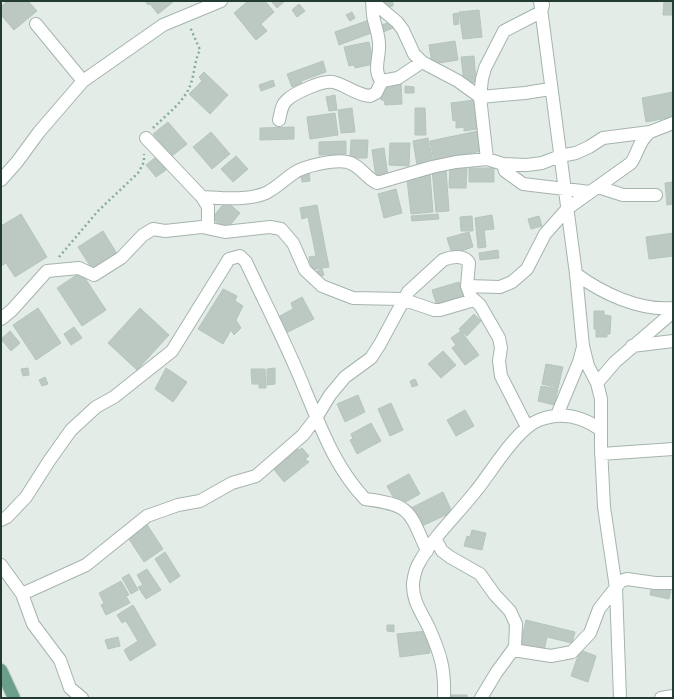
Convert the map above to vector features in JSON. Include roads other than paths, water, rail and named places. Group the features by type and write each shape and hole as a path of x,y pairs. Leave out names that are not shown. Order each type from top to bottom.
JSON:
{"main road":[{"path":"1,670 14,698"}],"street":[{"path":"1,180 17,162 39,132 83,81 163,25 221,1"},
{"path":"372,1 397,22 403,30 414,54 422,62 458,81 480,98 550,89"},
{"path":"372,1 373,19 378,35 378,76 382,81"},
{"path":"487,159 480,98 485,68 504,31 542,5 550,89 568,208 583,346 588,366 597,383 601,399 601,454 604,507 616,588 620,698"},
{"path":"36,24 83,81"},
{"path":"382,81 398,78 422,62"},
{"path":"279,120 281,108 286,100 293,95 325,82 333,82 353,92 370,96 376,92 382,81"},
{"path":"202,197 228,198 266,193 299,170 327,163 345,161 351,163 371,180 377,183 432,166 487,159 503,164 532,165 560,156 576,153 603,138 650,132 673,123"},
{"path":"468,286 500,287 512,282 527,269 546,234 568,208 630,163 637,154 643,138 650,132"},
{"path":"146,138 202,197 208,207 208,228"},
{"path":"503,164 505,172 523,184 565,189 594,189 623,195 656,195"},
{"path":"1,319 12,310 47,271 79,268 94,275 121,258 143,235 153,229 166,231 208,228 225,232 270,227 282,229 293,243 305,270 322,286 353,298 402,299 434,310 440,310 474,300"},
{"path":"1,520 7,517 26,497 71,430 96,406 114,397 172,351 229,259 240,256 246,262 305,390 316,418 331,447 336,462 365,499 388,502 408,511 427,551"},
{"path":"22,594 86,565 147,516 178,505 200,501 232,483 256,476 303,435 344,377 371,358 396,317 402,299 420,280 443,260 449,258 467,260 469,267 468,286 471,297 487,316 499,338 501,348 499,361 501,376 527,427"},
{"path":"576,274 593,286 621,298 646,306 662,309 673,308"},
{"path":"597,383 614,362 673,312"},
{"path":"632,346 673,341"},
{"path":"557,415 579,362 583,346"},
{"path":"444,698 445,673 439,651 429,627 418,609 413,586 418,564 527,427 538,420 557,415 577,417 590,422 601,430"},
{"path":"601,454 673,449"},
{"path":"436,540 442,551 480,574 495,595 510,611 516,624 516,637 513,650 496,673 481,698"},
{"path":"1,565 22,594 33,624 60,660 70,688 82,698"},
{"path":"513,650 551,656 572,652 590,633 599,609 621,581 627,579 655,583 673,583"},
{"path":"661,698 673,696"}]}
